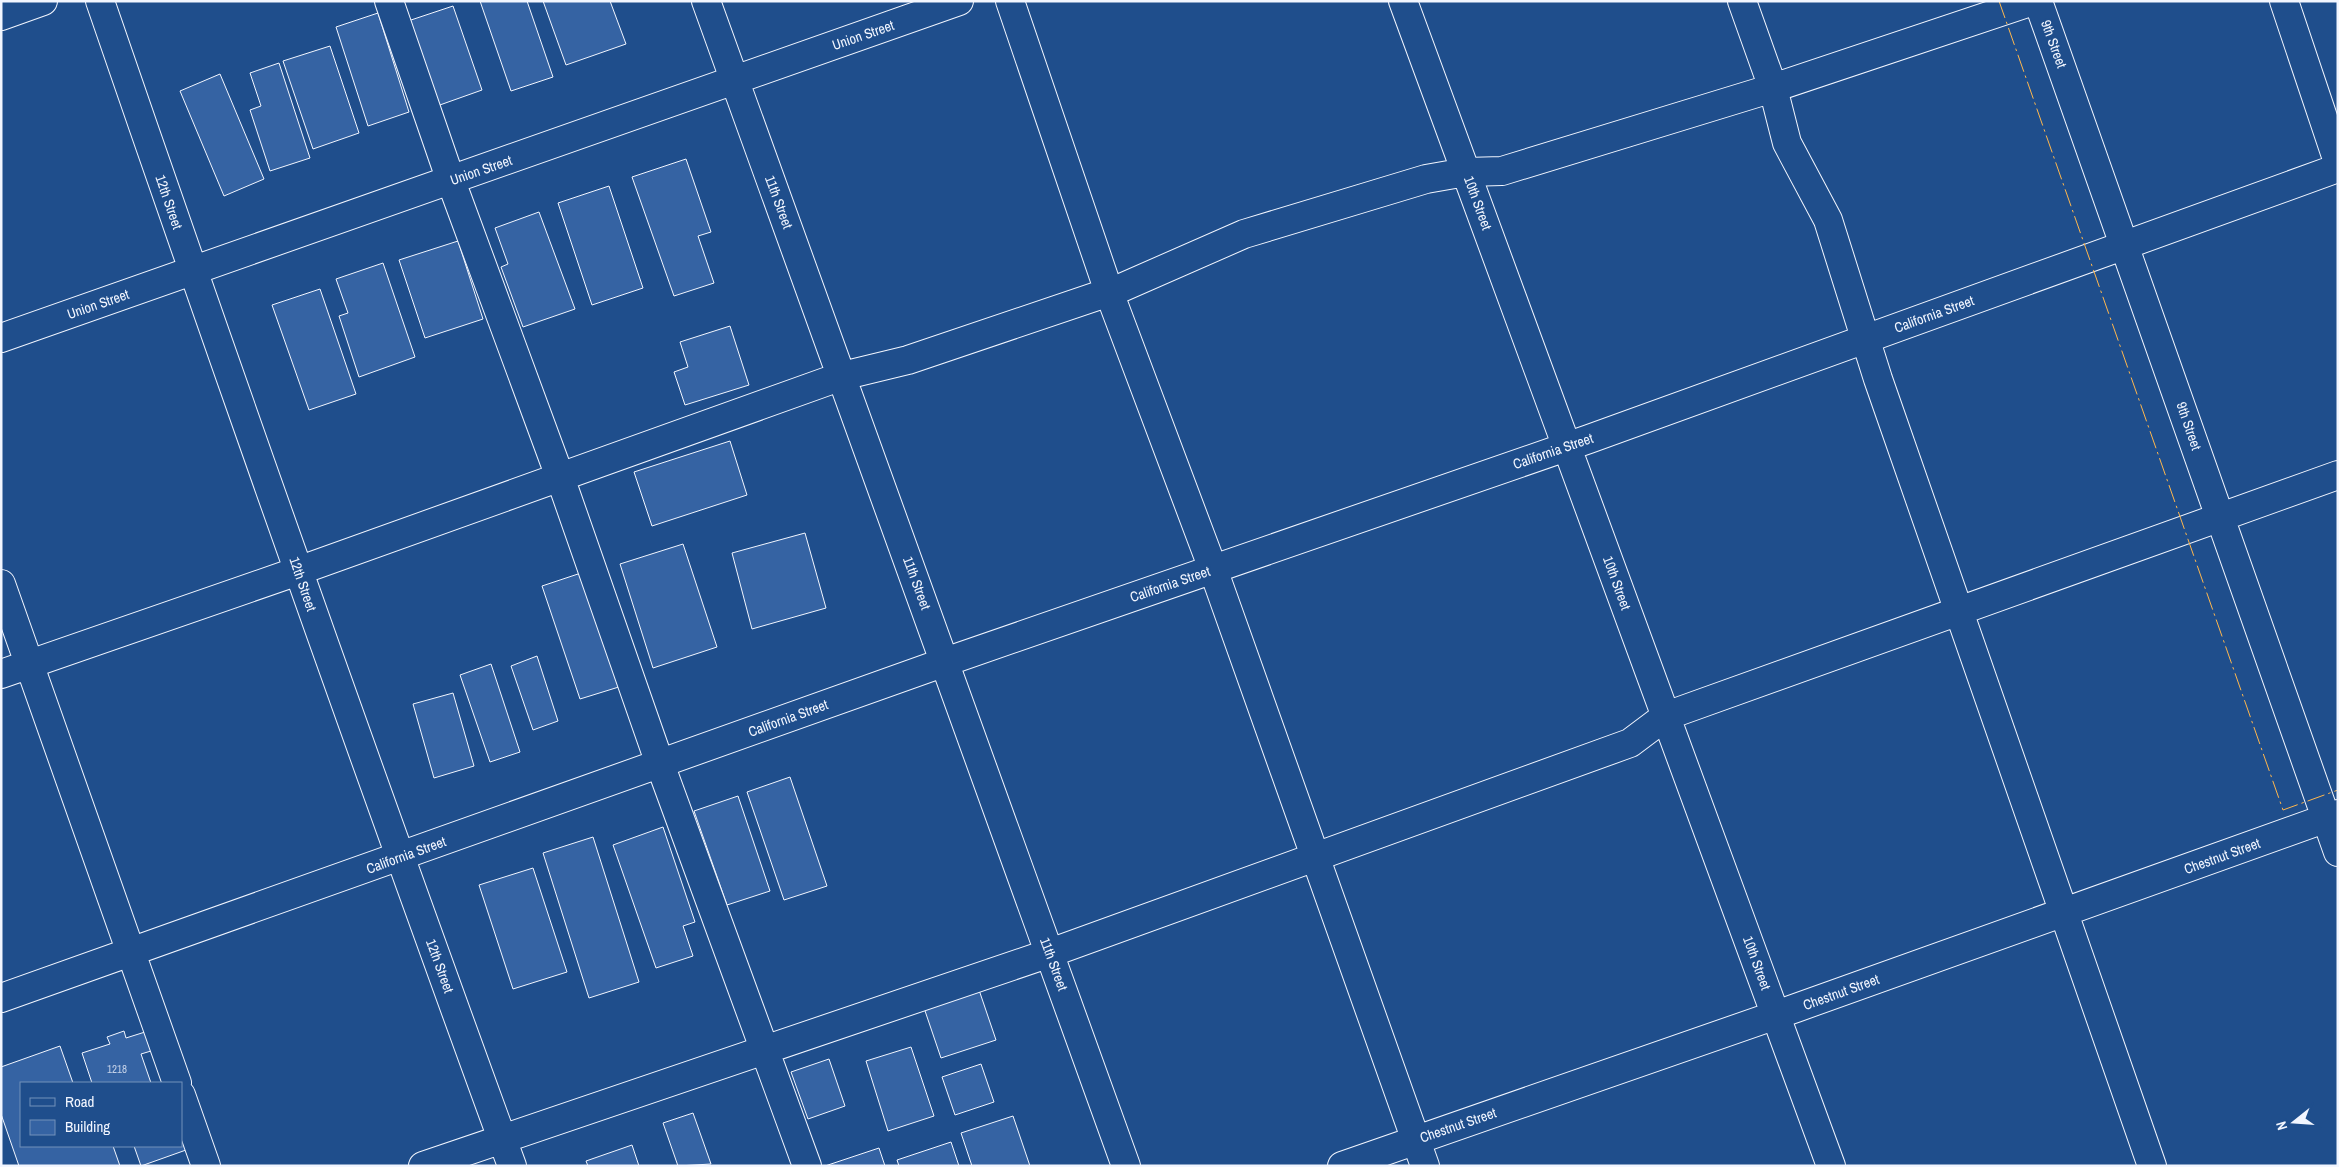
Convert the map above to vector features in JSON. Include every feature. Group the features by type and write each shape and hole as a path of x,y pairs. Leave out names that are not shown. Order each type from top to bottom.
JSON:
{"street":[{"path":"1,16 43,1"},
{"name":"12th Street","path":"100,1 192,272 512,1166"},
{"path":"389,1 451,181 560,477 660,764 807,1166"},
{"name":"11th Street","path":"706,1 1126,1166"},
{"name":"Union Street","path":"1,338 960,1"},
{"path":"1010,1 1109,292 1213,569 1425,1166"},
{"name":"10th Street","path":"1403,1 1831,1166"},
{"path":"1742,1 1773,88 1787,143 1828,220 1864,339 2152,1166"},
{"path":"1,674 298,571 842,376 908,360 1109,292 1244,234 1426,179 1466,172 1502,171 1773,88 2033,1"},
{"name":"9th Street","path":"2038,1 2221,518 2332,816 2338,852"},
{"path":"2284,1 2338,162"},
{"name":"California Street","path":"1,998 945,662 1567,447 2338,168"},
{"path":"423,1166 1050,953 1316,857 1630,742 1666,716 2221,518 2338,474"},
{"path":"1,584 177,1082"},
{"name":"Chestnut Street","path":"1342,1166 1776,1015 2332,816"},
{"path":"182,1098 206,1166"}],"building":[{"path":"480,1 527,1 553,77 511,91"},
{"path":"543,1 610,1 626,44 566,65"},
{"path":"453,6 482,90 437,106 408,21"},
{"path":"378,13 409,112 368,126 336,27"},
{"path":"330,46 359,133 313,149 283,61"},
{"path":"279,63 310,158 270,171 250,110 261,106 250,73"},
{"path":"220,74 264,179 224,196 180,91"},
{"path":"686,159 711,232 698,236 714,283 674,296 632,177"},
{"path":"609,186 643,288 592,305 558,203"},
{"path":"539,212 575,309 523,327 501,267 508,264 495,228"},
{"path":"458,241 483,319 425,338 399,260"},
{"path":"383,263 415,357 359,377 339,316 348,313 336,279"},
{"path":"320,289 356,394 309,410 272,305"},
{"path":"730,326 749,385 685,405 674,372 688,367 680,342"},
{"path":"730,441 747,495 652,526 634,472"},
{"path":"805,533 826,608 752,629 732,553"},
{"path":"683,544 717,647 653,668 620,564"},
{"path":"584,572 622,686 580,699 542,586"},
{"path":"537,656 558,721 533,730 511,666"},
{"path":"491,664 520,752 490,762 460,675"},
{"path":"453,693 474,766 434,778 413,704"},
{"path":"790,777 827,886 784,900 747,792"},
{"path":"738,796 770,891 727,905 694,811"},
{"path":"663,827 695,922 683,926 693,956 656,968 613,845"},
{"path":"593,837 639,982 589,998 543,853"},
{"path":"533,868 567,972 513,989 479,885"},
{"path":"977,984 996,1040 941,1058 922,1002"},
{"path":"124,1031 126,1038 145,1032 151,1051 141,1054 151,1082 92,1082 82,1053 110,1044 107,1037"},
{"path":"60,1046 73,1082 20,1082 20,1147 113,1147 120,1166 19,1166 1,1114 1,1067"},
{"path":"911,1047 934,1116 888,1131 866,1061"},
{"path":"829,1059 845,1106 808,1119 791,1072"},
{"path":"981,1064 994,1102 955,1115 942,1077"},
{"path":"693,1113 711,1164 678,1166 663,1123"},
{"path":"1013,1116 1030,1166 972,1166 961,1133"},
{"path":"182,1138 186,1150 141,1166 134,1147 182,1147"},
{"path":"951,1142 959,1166 899,1166 897,1160"},
{"path":"632,1145 639,1166 588,1166 586,1161"},
{"path":"879,1148 885,1166 825,1166"}],"power":[{"path":"1999,1 2283,810 2338,790"}]}
